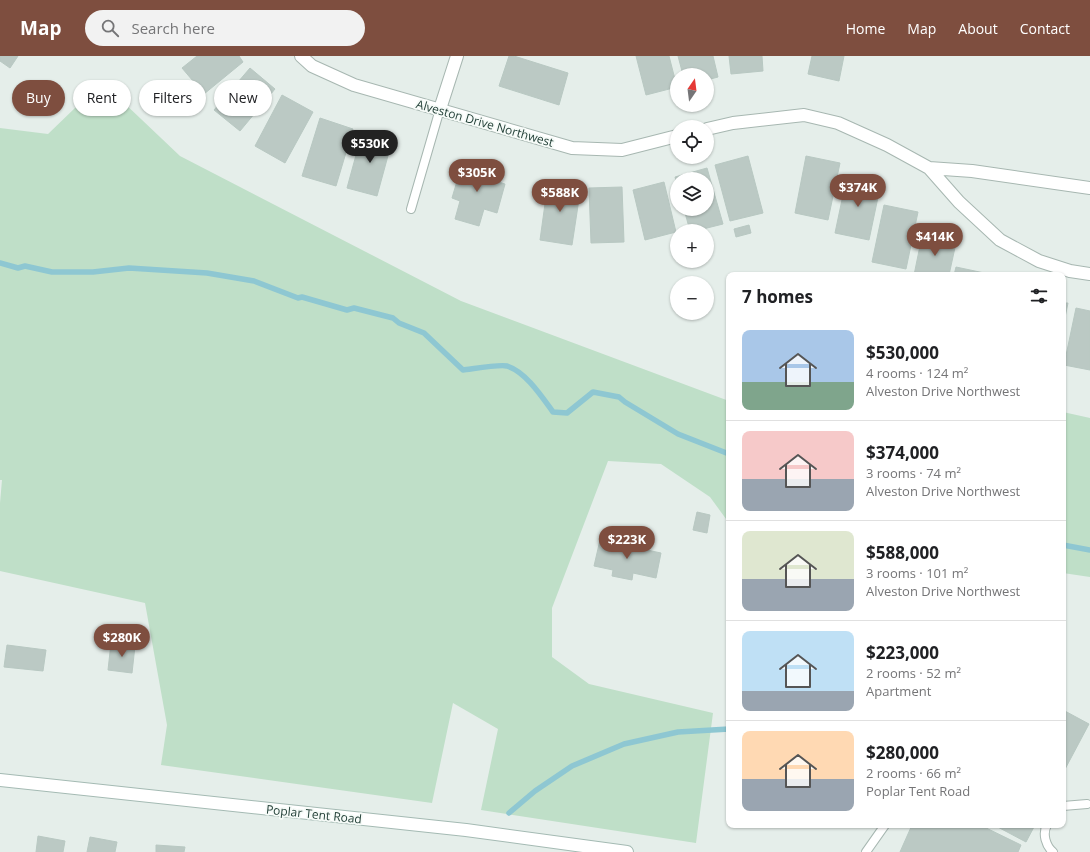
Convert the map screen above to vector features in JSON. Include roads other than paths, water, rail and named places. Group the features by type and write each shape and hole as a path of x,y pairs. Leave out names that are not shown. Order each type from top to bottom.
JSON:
{"street":[{"name":"Alveston Drive Northwest","path":"301,56 312,66 354,85 572,148 622,150 670,138"},
{"path":"440,110 457,56"},
{"path":"714,127 732,123 804,116 838,123 888,146 929,168 959,202 1000,240 1039,261 1070,271 1090,274"},
{"path":"929,168 972,171 1090,188"},
{"name":"Poplar Tent Road","path":"0,780 458,829 623,851"}],"lane":[{"path":"412,208 440,110"},
{"path":"1066,806 1086,804"},
{"path":"866,852 883,828"},
{"path":"1046,828 1045,840 1054,852"}],"waterway":[{"path":"0,263 18,268 25,266 52,272 93,272 129,268 207,273 254,281 298,298 302,297 347,310 354,308 393,318 399,323 424,333 463,370 492,366 507,366 514,369 527,379 539,392 553,412 567,413 593,392 619,397 678,434 726,453"},
{"path":"1066,546 1090,550"},
{"path":"509,813 535,791 572,766 624,744 678,732 726,729"}]}
